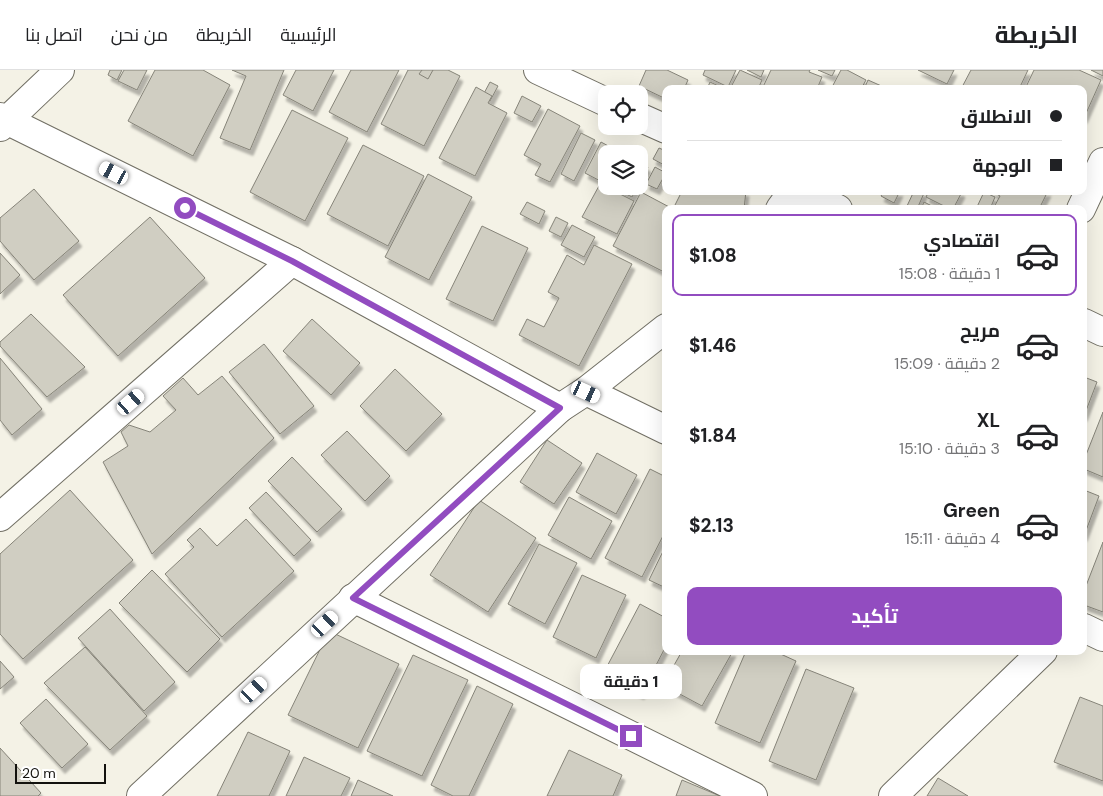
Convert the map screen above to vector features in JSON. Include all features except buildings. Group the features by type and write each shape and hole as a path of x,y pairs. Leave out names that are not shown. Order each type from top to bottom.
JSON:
{"street":[{"path":"60,70 2,121 292,261 560,408"},
{"path":"538,70 598,98"},
{"path":"648,121 662,127"},
{"path":"1087,195 1103,162"},
{"path":"808,195 830,205"},
{"path":"0,517 292,261"},
{"path":"1087,324 1103,332"},
{"path":"141,796 560,408 586,392 662,331"},
{"path":"586,392 662,428"},
{"path":"353,598 753,796"},
{"path":"1087,629 1103,637"},
{"path":"892,796 1039,655"}],"route":[{"path":"185,208 292,261 560,408 353,598 631,736"}]}
